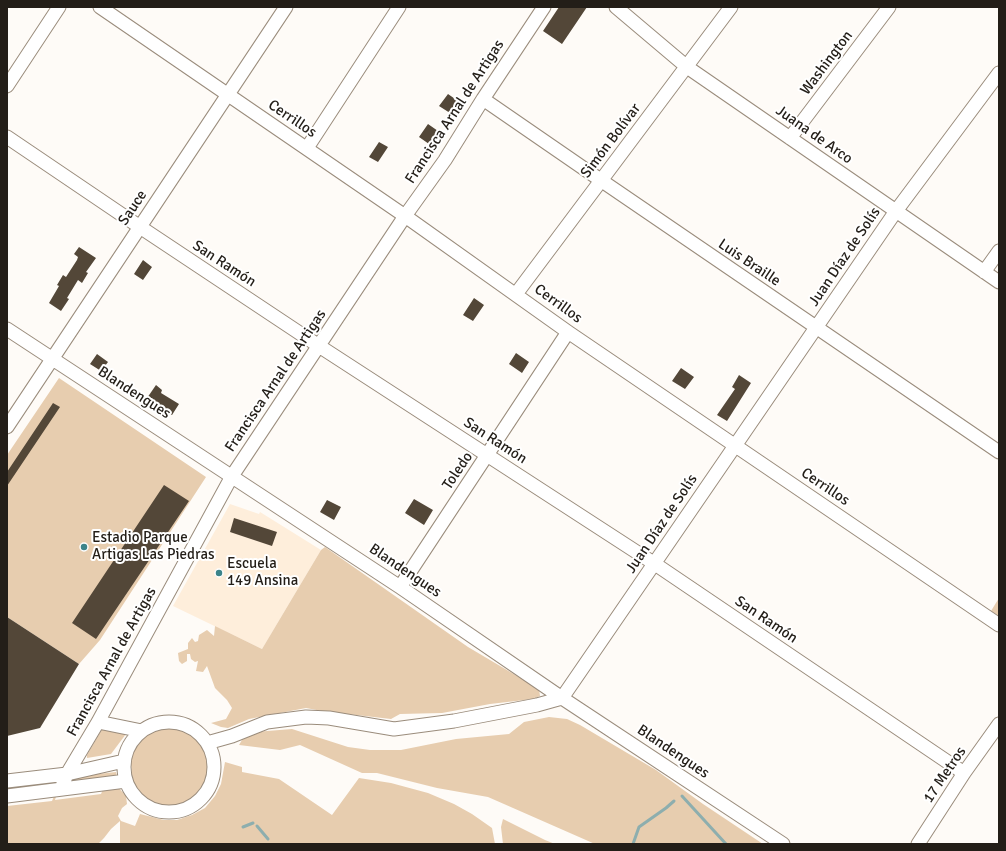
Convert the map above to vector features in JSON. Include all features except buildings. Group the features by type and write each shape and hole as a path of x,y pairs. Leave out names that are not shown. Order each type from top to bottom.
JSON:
{"street":[{"path":"7,86 59,7"},
{"name":"Cerrillos","path":"100,7 405,216 568,332 999,625"},
{"name":"Sauce","path":"7,427 286,7"},
{"path":"306,148 399,7"},
{"name":"Francisca Arnal de Artigas","path":"61,789 67,774 98,722 232,476 405,216 445,160 483,99 544,7"},
{"name":"Juana de Arco","path":"616,7 687,67 999,282"},
{"name":"Simón Bolívar","path":"516,294 731,7"},
{"name":"Washington","path":"790,138 889,7"},
{"name":"Juan Díaz de Solís","path":"562,698 896,211 999,73"},
{"name":"Luis Braille","path":"483,99 816,328 998,450"},
{"name":"San Ramón","path":"7,137 319,346 655,564 964,773"},
{"path":"984,272 999,251"},
{"name":"Blandengues","path":"7,329 400,587 562,698 783,844"},
{"name":"Toledo","path":"400,587 568,332"},
{"path":"207,743 268,722 306,717 329,718 394,729 461,720 537,705 562,698"},
{"path":"98,722 142,731"},
{"path":"170,722 184,725 197,732 207,743 214,767 213,779 201,799 191,807 178,811 165,812 152,809 141,802 132,793 126,781 124,761 127,750 133,739 142,731 155,724 170,722"},
{"name":"17 Metros","path":"918,844 964,773 999,724"},
{"path":"7,781 67,774 124,761"},
{"path":"7,796 126,781"}],"shaded area":[{"name":"Estadio Parque Artigas Las Piedras","path":"59,378 206,477 100,640 79,664 7,617 7,455"},
{"path":"230,504 259,514 260,512 321,550 262,649 173,606"},
{"path":"325,547 468,647 539,689 540,696 533,699 490,704 442,713 400,714 391,719 306,708 249,719 228,728 211,723 226,719 232,708 227,700 215,688 207,666 203,672 196,671 198,661 195,662 191,659 190,654 187,654 187,661 182,664 179,661 178,653 188,649 188,643 192,638 195,642 198,641 199,635 207,630 214,636 215,626 262,649 321,550"},
{"path":"999,598 999,616 991,611"},
{"path":"549,717 567,719 580,725 656,770 703,804 763,844 595,844 488,797 437,788 377,773 362,773 300,745 280,750 239,745 242,740 255,732 292,729 348,747 370,750 401,750 456,739 509,734 524,722"},
{"path":"102,729 126,734 111,754 87,758 87,755"},
{"path":"177,729 187,732 201,743 207,752 209,777 201,792 187,801 177,805 166,806 147,802 134,793 130,754 138,740 149,732"},
{"path":"225,762 242,767 242,772 279,779 332,815 359,778 391,783 428,793 454,804 492,828 495,844 120,844 120,821 98,844 7,844 7,806 52,801 57,793 55,800 101,794 104,787 118,787 126,796 127,804 122,808 118,816 121,821 135,826 140,814 164,820 177,820 192,815 205,808 215,796 221,784"},
{"path":"116,772 117,776 70,782 71,777"},
{"path":"54,778 50,786 7,792 7,784"},
{"path":"503,819 555,844 503,844 501,827"}],"waterway":[{"path":"682,796 726,844"},
{"path":"633,844 639,827 674,801"},
{"path":"243,827 253,823"},
{"path":"257,826 268,839"}],"place":[{"name":"Estadio Parque Artigas Las Piedras","path":"84,547"},
{"name":"Escuela 149 Ansina","path":"219,573"}]}
